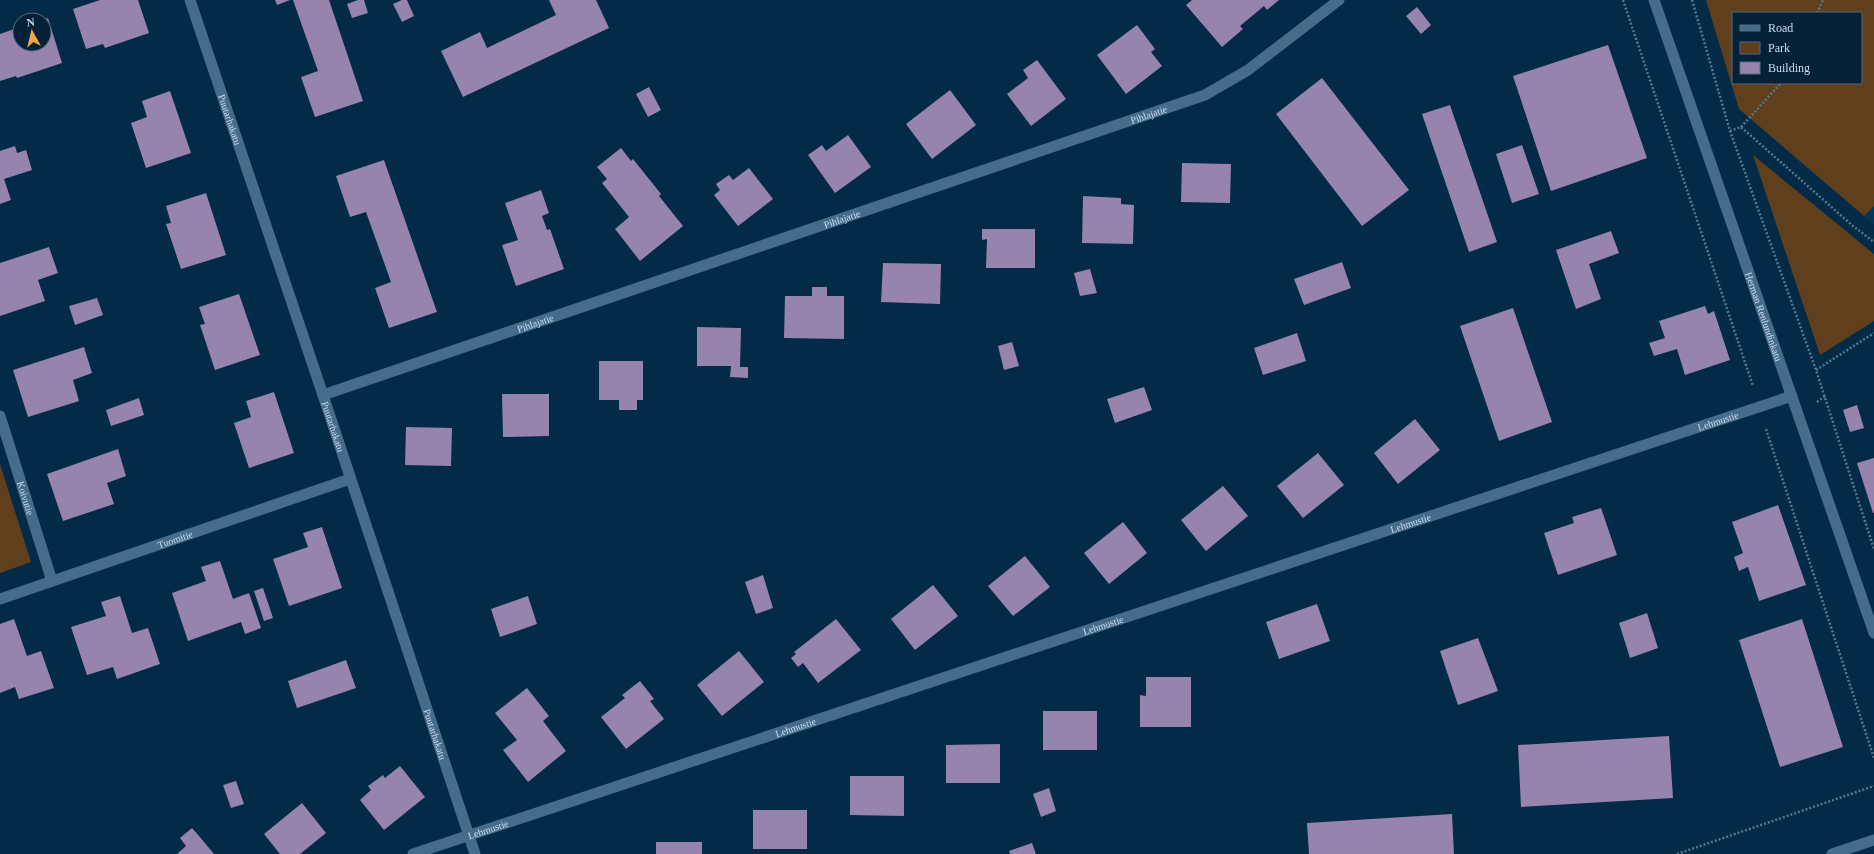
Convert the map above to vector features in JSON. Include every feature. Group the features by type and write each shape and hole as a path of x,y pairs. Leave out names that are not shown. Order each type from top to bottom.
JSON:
{"street":[{"name":"Puutarhakatu","path":"190,0 324,395 350,479 475,854"},
{"name":"Pihlajatie","path":"324,395 1205,95 1248,70 1339,0"},
{"name":"Herman Renlundinkatu","path":"1654,0 1874,633"},
{"name":"Lehmustie","path":"413,854 1792,396"},
{"name":"Koivutie","path":"0,416 52,581"},
{"name":"Tuomitie","path":"0,598 350,479"},
{"path":"1832,854 1874,840"}],"path":[{"path":"1623,0 1760,407 1874,758"},
{"path":"1692,0 1730,131 1816,370 1874,549"},
{"path":"1818,12 1824,0"},
{"path":"1730,131 1741,127 1780,84"},
{"path":"1741,127 1874,242"},
{"path":"1816,370 1874,333"},
{"path":"1677,854 1874,786"}],"shaded area":[{"path":"1874,206 1874,225 1864,216"}],"green space":[{"path":"1706,0 1874,0 1874,206 1864,216 1739,109"},
{"path":"1753,155 1874,254 1874,321 1820,355"},
{"path":"0,464 31,562 0,573"}],"building":[{"path":"100,0 138,0 149,33 105,48 103,44 86,49 73,9"},
{"path":"275,0 290,0 277,5"},
{"path":"293,0 329,0 363,101 315,117 301,77 318,71"},
{"path":"358,0 364,0 368,13 352,18 347,4"},
{"path":"402,0 407,0 414,16 402,22 393,4"},
{"path":"549,0 596,0 609,28 463,97 441,51 480,32 487,48 556,15"},
{"path":"1192,0 1279,0 1267,10 1264,6 1240,26 1243,29 1222,47 1186,5"},
{"path":"1417,7 1431,25 1421,34 1406,16"},
{"path":"1137,25 1155,49 1151,52 1162,66 1126,94 1097,55"},
{"path":"12,30 12,52 52,52 52,31 62,63 17,78 16,76 0,81 0,34"},
{"path":"1608,45 1647,158 1551,191 1513,76"},
{"path":"1037,60 1066,99 1031,126 1007,94 1028,78 1023,70"},
{"path":"1322,78 1409,190 1362,226 1276,114"},
{"path":"649,87 661,110 648,117 636,94"},
{"path":"950,90 976,125 932,159 906,124"},
{"path":"170,91 191,153 146,168 131,123 147,117 142,101"},
{"path":"1450,105 1497,242 1469,252 1422,114"},
{"path":"848,135 871,167 835,193 808,155 822,145 826,151"},
{"path":"1522,145 1539,194 1512,203 1496,154"},
{"path":"15,146 17,153 26,150 32,170 4,179 11,200 0,204 0,151"},
{"path":"621,148 631,161 633,159 661,194 659,196 683,226 640,261 615,229 629,217 602,183 607,179 597,167"},
{"path":"384,160 437,312 389,328 375,288 391,282 366,212 350,217 336,176"},
{"path":"1182,163 1231,164 1230,203 1181,202"},
{"path":"749,168 773,199 738,226 714,195 720,190 716,184 729,175 733,180"},
{"path":"541,190 549,213 542,216 547,230 550,229 564,269 516,286 502,245 518,240 505,203"},
{"path":"206,193 226,255 181,269 166,224 171,223 166,206"},
{"path":"1083,196 1121,198 1121,204 1134,205 1133,244 1082,243"},
{"path":"982,229 1035,229 1035,268 986,268 987,239 982,240"},
{"path":"1611,231 1619,253 1589,264 1601,299 1576,309 1556,250"},
{"path":"49,247 58,273 38,280 45,301 0,316 0,263"},
{"path":"1342,262 1351,288 1304,305 1294,279"},
{"path":"883,263 941,264 940,304 881,302"},
{"path":"1090,269 1097,293 1080,296 1074,273"},
{"path":"812,287 827,287 827,296 844,296 844,339 784,338 785,296 812,296"},
{"path":"239,294 260,355 215,370 200,325 205,324 199,307"},
{"path":"97,298 103,315 75,325 69,306"},
{"path":"1705,306 1708,314 1714,311 1730,360 1685,375 1677,349 1654,356 1649,343 1665,338 1659,321"},
{"path":"1513,308 1552,422 1499,441 1460,326"},
{"path":"697,327 741,328 740,367 748,367 748,378 730,377 731,366 697,366"},
{"path":"1297,333 1306,361 1263,375 1254,348"},
{"path":"1012,342 1019,366 1004,370 998,346"},
{"path":"84,347 92,373 73,380 79,401 28,417 13,370"},
{"path":"599,361 643,361 643,400 637,400 637,410 619,410 619,400 599,400"},
{"path":"1144,387 1152,410 1115,423 1107,399"},
{"path":"274,392 294,453 249,468 234,423 251,417 246,401"},
{"path":"502,394 549,394 549,436 503,437"},
{"path":"139,398 144,415 111,426 106,410"},
{"path":"1857,405 1864,428 1850,432 1843,410"},
{"path":"1415,419 1440,450 1398,484 1374,453"},
{"path":"406,427 452,428 451,466 405,465"},
{"path":"118,449 126,476 107,483 114,504 63,521 47,474"},
{"path":"1318,453 1344,485 1303,518 1277,486"},
{"path":"1874,458 1874,513 1873,513 1857,463"},
{"path":"1223,486 1248,516 1206,551 1181,520"},
{"path":"1778,505 1806,585 1759,601 1748,567 1739,571 1734,557 1743,553 1732,522"},
{"path":"1601,508 1617,555 1558,575 1544,533 1574,523 1572,517"},
{"path":"1123,522 1147,553 1109,584 1084,553"},
{"path":"322,527 342,588 289,606 273,559 308,547 303,533"},
{"path":"1025,556 1050,587 1013,616 988,586"},
{"path":"220,561 233,599 249,593 261,628 245,634 241,622 188,641 172,593 206,581 201,567"},
{"path":"763,575 773,608 756,614 745,582"},
{"path":"933,585 958,616 915,650 891,619"},
{"path":"263,588 273,618 264,621 254,591"},
{"path":"120,596 132,633 148,628 160,664 117,679 113,667 87,675 71,627 106,616 101,602"},
{"path":"528,596 537,624 500,637 491,609"},
{"path":"1317,604 1330,641 1279,659 1266,622"},
{"path":"1647,613 1658,648 1630,658 1619,623"},
{"path":"14,619 27,656 41,651 54,688 19,699 15,687 0,693 0,624"},
{"path":"836,619 861,650 818,683 803,663 798,667 791,658 796,654 794,652"},
{"path":"1802,619 1843,747 1780,767 1739,640"},
{"path":"1478,638 1498,691 1458,705 1440,651"},
{"path":"739,651 764,682 722,716 697,685"},
{"path":"346,660 356,688 297,708 288,681"},
{"path":"1146,677 1191,677 1191,727 1140,727 1140,695 1146,696"},
{"path":"640,681 654,699 650,701 664,719 626,749 601,717 625,698 622,695"},
{"path":"527,688 549,716 543,721 566,751 528,782 503,750 517,740 495,713"},
{"path":"1043,711 1097,711 1097,750 1043,750"},
{"path":"1669,736 1673,798 1521,807 1518,745"},
{"path":"1000,744 1000,783 946,783 946,745"},
{"path":"400,766 425,797 384,830 360,800 371,790 368,786 383,775 385,778"},
{"path":"850,776 904,776 904,816 850,815"},
{"path":"236,781 244,804 231,808 223,785"},
{"path":"1049,788 1056,811 1041,817 1033,794"},
{"path":"302,803 326,833 300,854 280,854 264,834"},
{"path":"753,810 807,810 807,849 753,849"},
{"path":"1452,814 1454,854 1309,854 1307,823"},
{"path":"192,828 214,854 177,854 186,846 180,838"},
{"path":"656,842 702,842 702,854 656,854"},
{"path":"1032,843 1036,854 1010,854 1009,851"}]}
